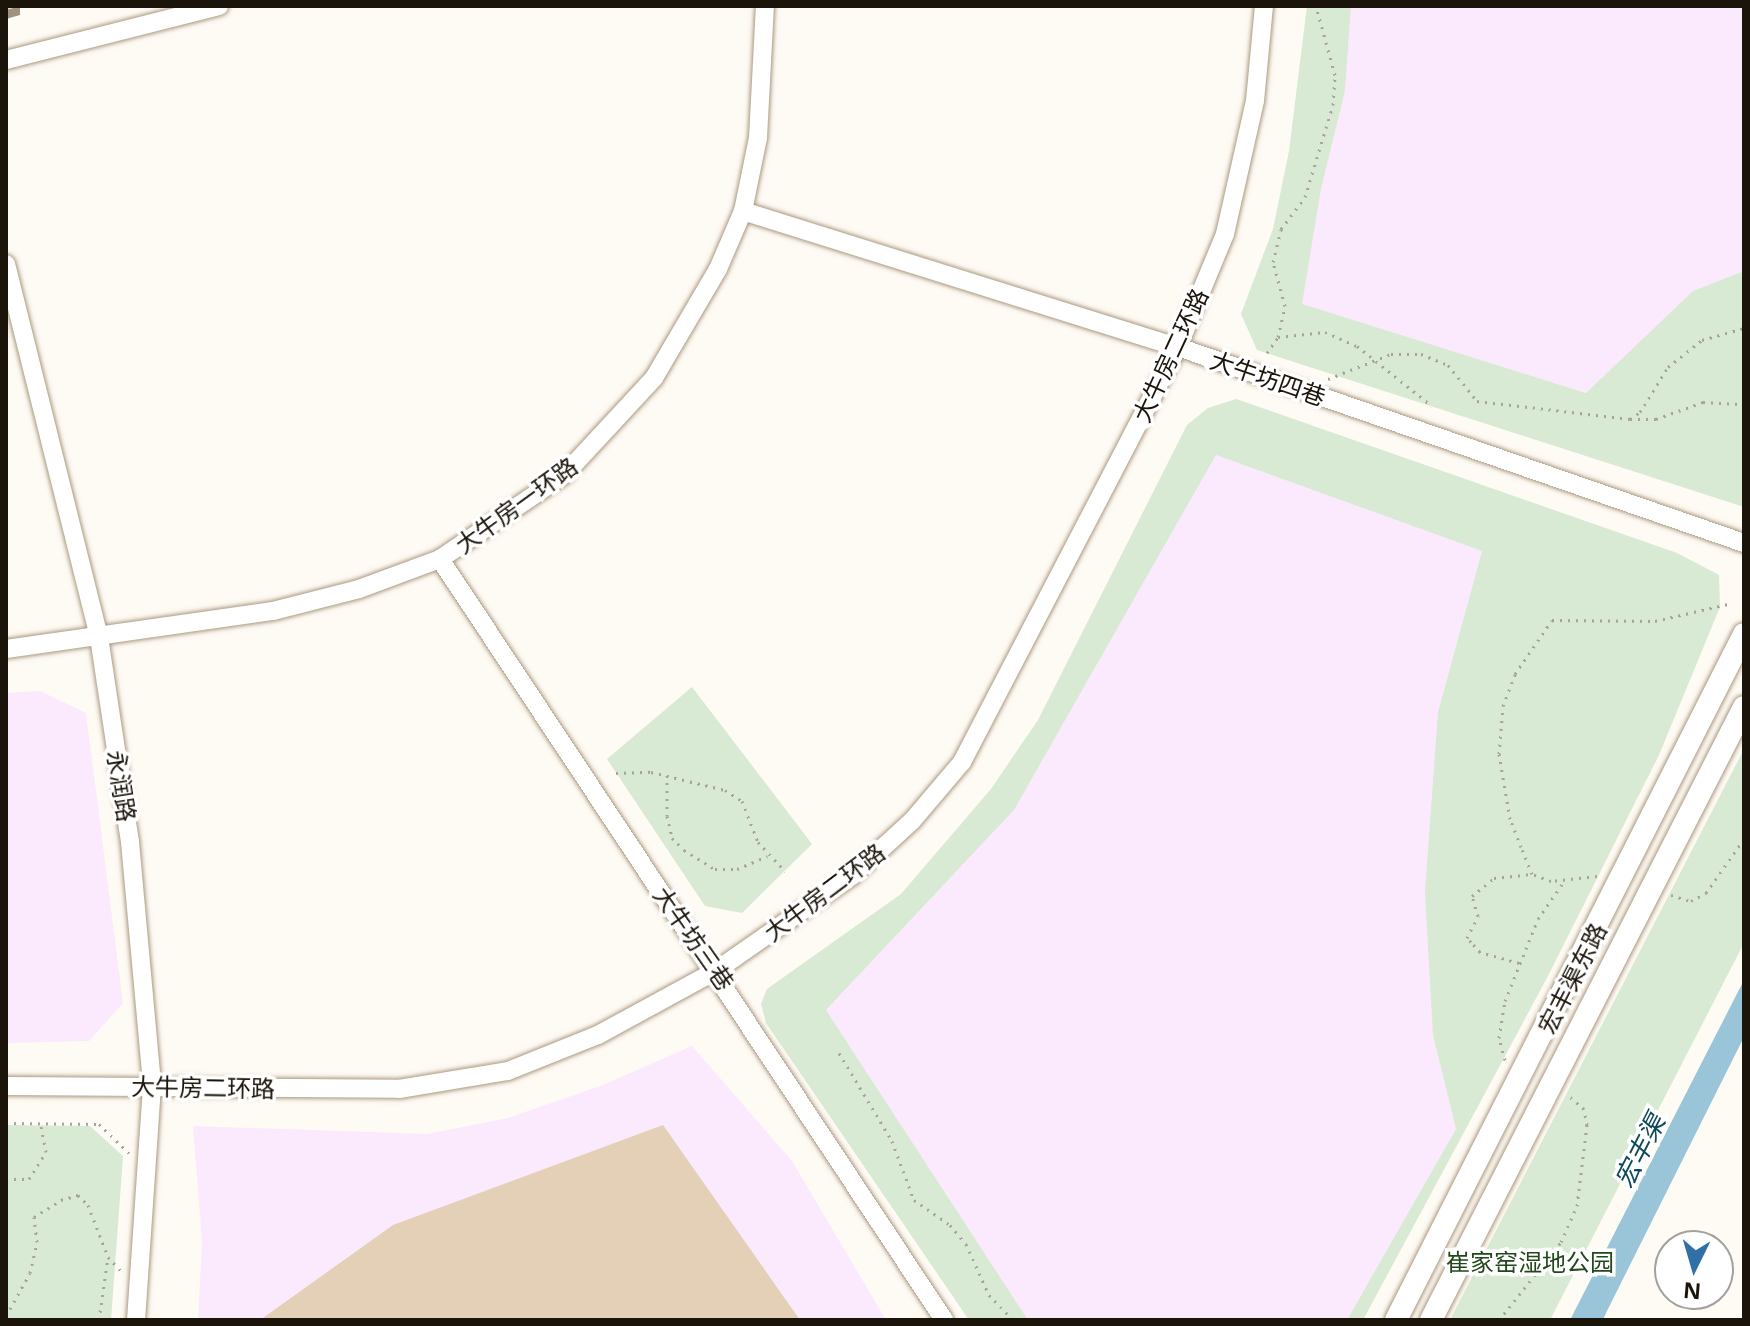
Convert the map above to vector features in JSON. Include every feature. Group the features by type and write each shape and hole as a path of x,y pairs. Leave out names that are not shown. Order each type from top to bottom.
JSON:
{"main road":[{"name":"宏丰渠东路","path":"1396,1320 1523,1078 1744,634"},
{"name":"宏丰渠东路","path":"1431,1320 1553,1087 1744,707"}],"street":[{"path":"6,60 219,6"},
{"name":"大牛房一环路","path":"6,649 273,611 359,589 440,559 565,474 631,408 702,299 743,211 758,138 765,6"},
{"name":"大牛房二环路","path":"6,1086 399,1089 508,1071 598,1035 717,970 853,875 912,821 962,762 1178,347 1225,234 1255,101 1264,6"},
{"name":"大牛坊四巷","path":"743,211 1178,347 1744,543"},
{"name":"永润路","path":"6,264 99,637 130,842 152,1086 136,1320"},
{"name":"大牛坊三巷","path":"440,559 574,766 717,970 944,1320"}],"path":[{"path":"1267,353 1278,337 1285,306 1273,262 1281,229 1305,197 1333,105 1335,75 1316,6"},
{"path":"1630,419 1640,412 1668,367 1702,340 1744,328"},
{"path":"1278,337 1325,332 1375,360 1432,406"},
{"path":"1299,389 1375,360 1421,354 1448,365 1477,401 1630,419 1656,419 1703,402 1739,404"},
{"path":"1532,874 1510,819 1499,754 1503,706 1537,636 1552,620 1655,621 1728,604"},
{"path":"616,773 667,775 704,782 742,801 769,855 785,871"},
{"path":"667,775 667,816 672,838 684,850 715,869 737,869 769,855"},
{"path":"1653,889 1691,901 1706,893 1744,839"},
{"path":"1519,963 1480,952 1467,938 1478,916 1472,896 1494,878 1532,874 1565,880 1597,876"},
{"path":"1523,1078 1509,1068 1499,1038 1519,963 1538,919 1565,880"},
{"path":"839,1053 892,1141 914,1200 950,1225 966,1244 989,1295 1013,1320"},
{"path":"1499,1320 1561,1242 1577,1206 1586,1160 1584,1109 1553,1087"},
{"path":"6,1123 99,1124 134,1158"},
{"path":"6,1179 29,1179 46,1152 41,1126"},
{"path":"6,1316 30,1273 37,1242 34,1217 61,1200 78,1195 88,1205 108,1257 115,1266"},
{"path":"99,1320 108,1257"}],"shaded area":[{"path":"1351,6 1744,6 1744,271 1693,291 1587,393 1301,305 1321,189 1345,91"},
{"path":"1216,455 1482,551 1438,712 1433,1035 1456,1129 1347,1320 1028,1320 826,1010 1014,810"},
{"path":"40,691 86,713 123,1003 89,1041 6,1043 6,693"},
{"path":"692,1046 792,1161 886,1320 198,1320 202,1242 193,1126 427,1134 508,1118 603,1085"}],"green space":[{"path":"1307,6 1351,6 1345,91 1321,189 1302,304 1586,393 1693,291 1744,271 1744,507 1257,350 1241,314 1273,229 1289,151"},
{"path":"1236,399 1677,553 1719,575 1720,607 1659,755 1548,976 1363,1320 1347,1320 1456,1129 1433,1035 1425,892 1438,712 1482,551 1216,455 1014,810 826,1010 1028,1320 969,1320 766,1023 761,1004 767,989 901,894 991,789 1038,720 1187,425 1208,408"},
{"path":"692,687 812,844 742,913 705,906 607,759"},
{"name":"崔家窑湿地公园","path":"1744,749 1744,943 1550,1320 1450,1320"},
{"path":"6,1125 90,1126 123,1156 111,1320 6,1320"}],"water":[{"path":"1744,980 1744,1037 1603,1320 1570,1320"}],"building":[{"path":"663,1125 800,1320 260,1320 393,1225"}],"water label":[{"name":"宏丰渠","path":"1640,1151"}]}
